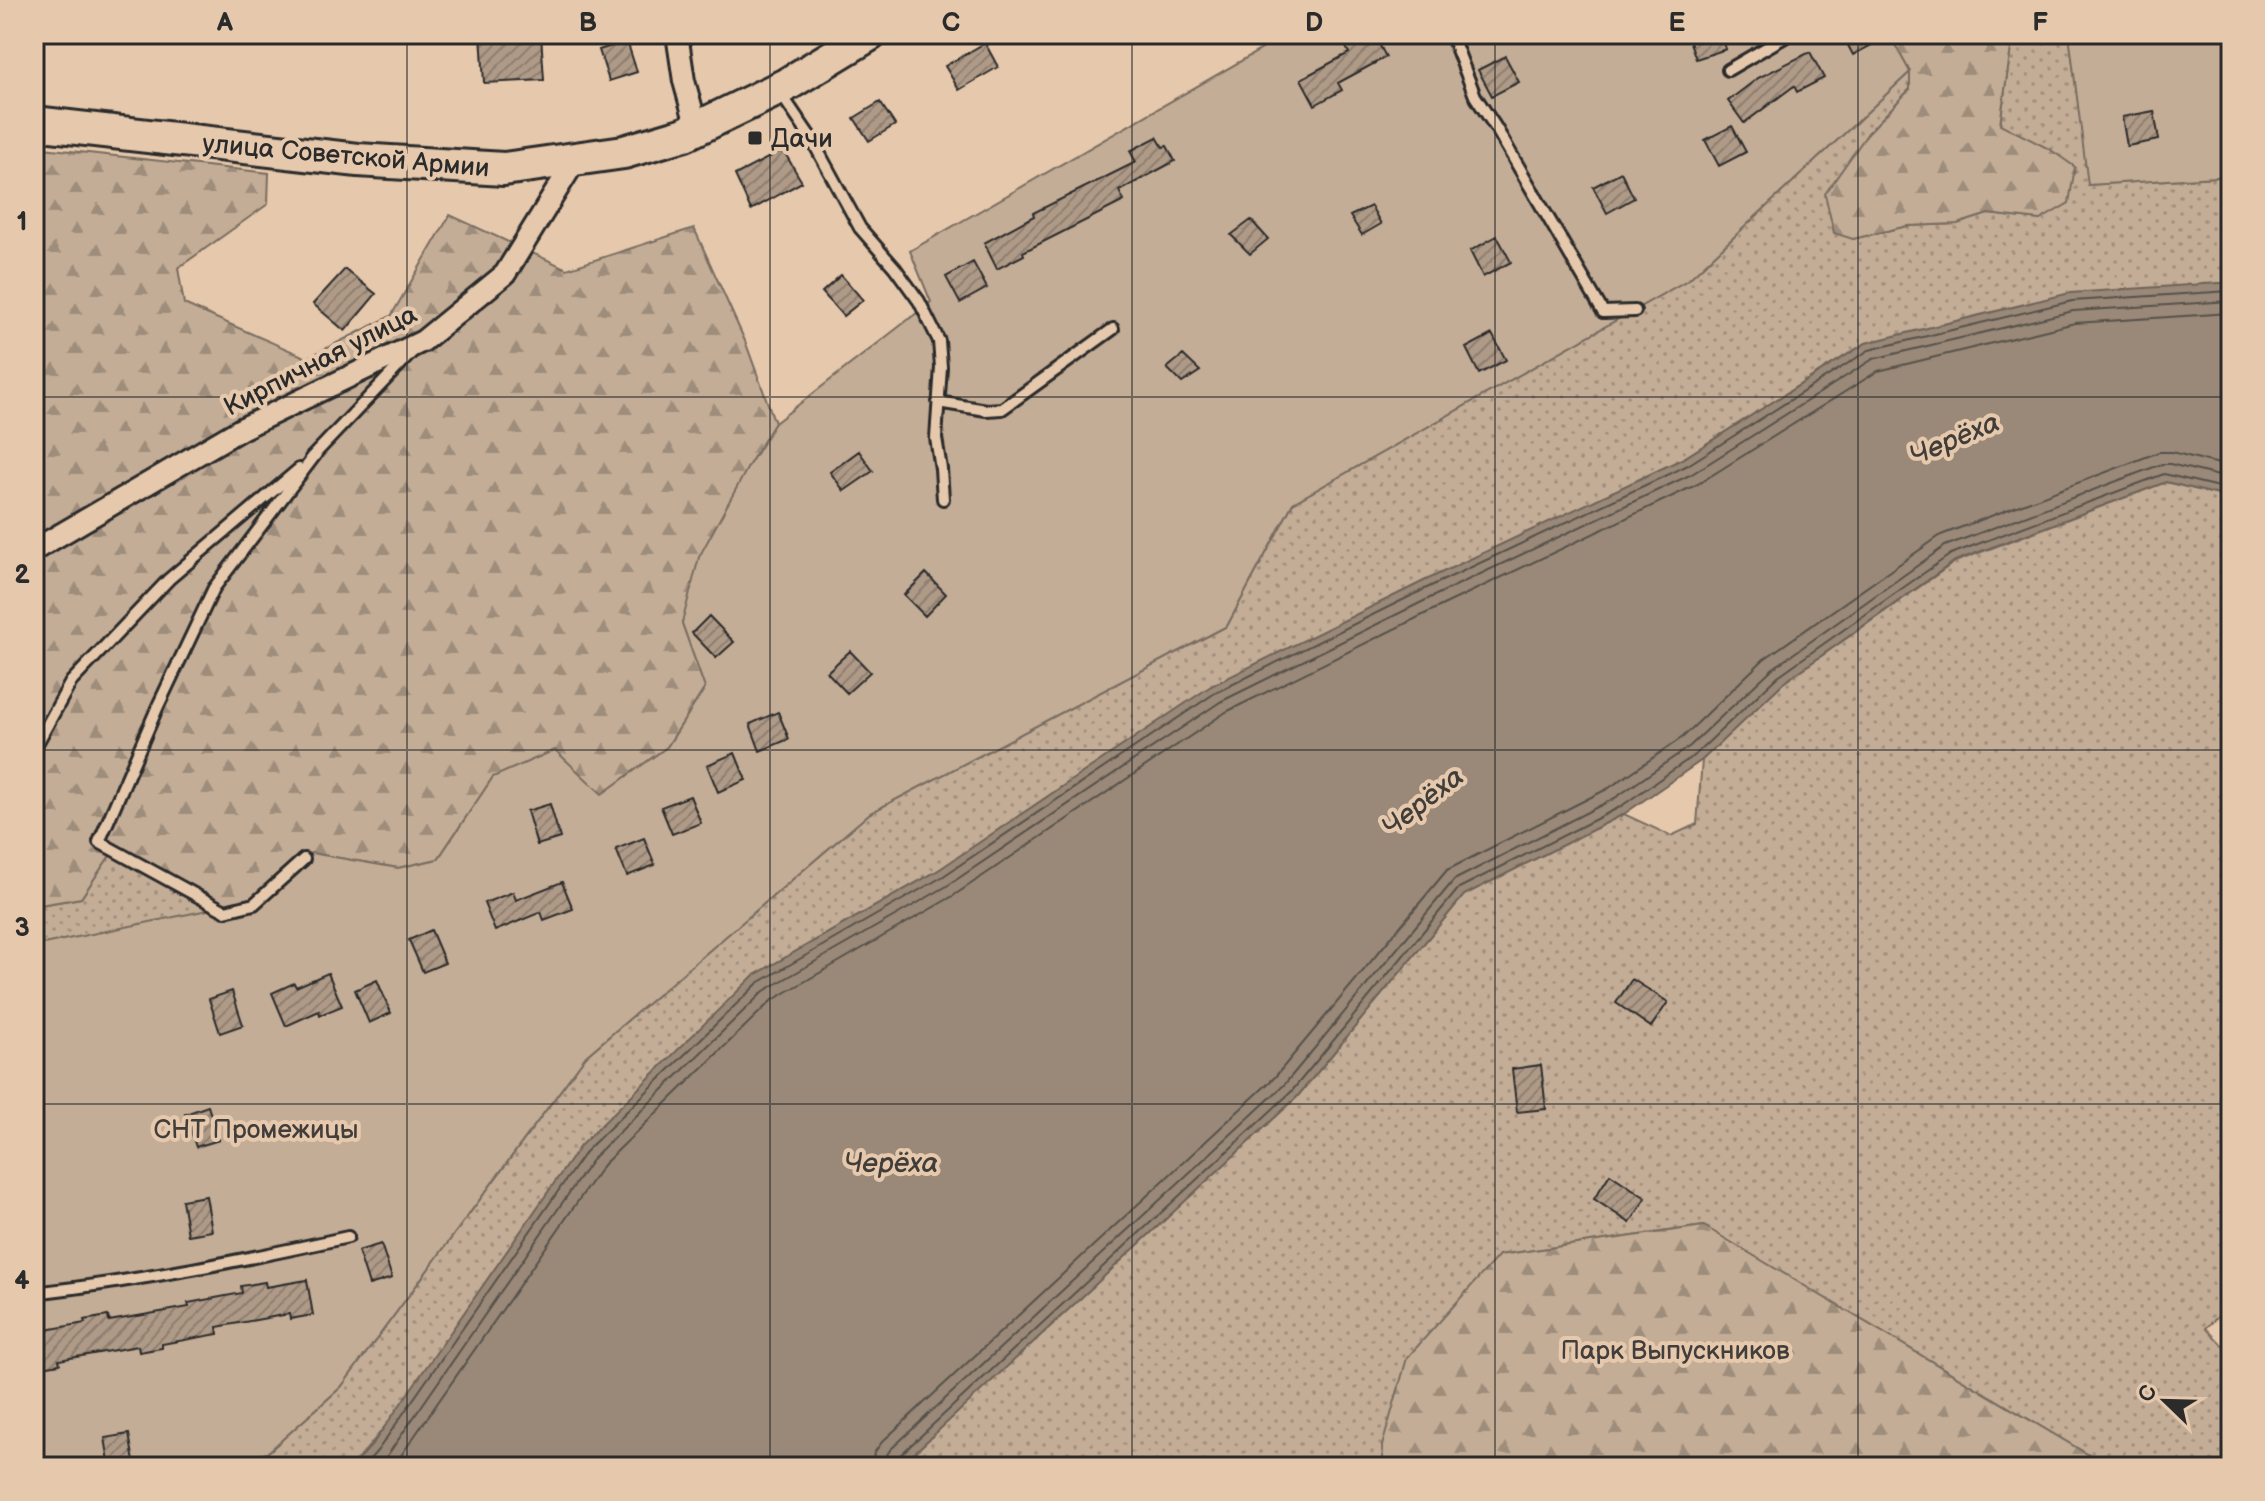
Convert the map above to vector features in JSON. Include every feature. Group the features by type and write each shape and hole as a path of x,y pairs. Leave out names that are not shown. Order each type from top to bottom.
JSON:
{"main road":[{"name":"улица Советской Армии","path":"34,123 387,162 504,169 624,152 697,128 777,90 870,34"}],"street":[{"path":"677,34 684,81 697,128"},
{"name":"Кирпичная улица","path":"34,550 241,429 423,341 505,274 576,159"}],"lane":[{"path":"1451,34 1475,96 1603,312 1635,311"},
{"path":"1728,70 1790,34"},
{"path":"777,90 811,138 860,228 919,301 939,341 941,367 936,438 943,499"},
{"path":"938,402 986,410 1002,409 1113,329"},
{"path":"304,859 254,904 225,911 99,842 214,588 316,454 423,341"},
{"path":"34,749 71,682 169,579 316,454"},
{"path":"34,1293 216,1266 348,1237"}],"green space":[{"name":"СНТ Промежицы","path":"1288,34 1921,34 1890,36 1910,72 1689,279 1293,503 1227,626 870,813 586,1056 341,1387 267,1453 207,1467 34,1467 34,946 251,901 311,853 398,868 438,859 493,777 555,750 602,794 667,747 705,688 682,623 699,557 775,423 931,302 910,251"},
{"path":"2013,34 2069,34 2089,185 2231,176 2231,283 1866,343 1684,458 753,976 352,1467 207,1467 267,1453 341,1387 586,1056 870,813 1227,626 1293,503 1689,279 1910,72 1910,89 1868,133 1853,239 1907,226 1957,224 1988,214 2040,220 2051,150 2000,125"},
{"path":"2013,34 2000,124 2051,150 2075,167 2069,203 2040,220 1988,214 1957,224 1907,226 1853,239 1834,233 1825,194 1868,133 1910,89 1910,72 1890,36"},
{"path":"2069,34 2231,34 2231,176 2088,185"},
{"path":"34,147 269,173 268,204 178,268 184,304 307,358 391,316 450,215 567,269 694,228 745,341 775,423 749,465 682,623 705,688 667,747 601,795 493,777 438,859 398,868 311,853 251,901 227,907 115,848 81,898 34,906"},
{"path":"2166,482 2231,498 2231,1304 2206,1328 2231,1354 2231,1467 2109,1467 1703,1226 1499,1255 1382,1446 1384,1467 899,1467 1297,1097 1464,895 1624,814 1671,836 1697,824 1702,760 1783,683 1955,562"},
{"path":"115,848 227,907 34,946 34,906 81,898"},
{"name":"Парк Выпускников","path":"1704,1226 2109,1467 1384,1467 1382,1446 1407,1358 1499,1255"}],"water":[{"name":"Черёха","path":"2231,283 2231,498 2166,482 1955,561 1783,683 1702,760 1624,814 1464,895 1297,1097 899,1467 352,1467 372,1445 580,1146 753,976 937,871 1211,686 1684,458 1866,343 2070,293"}],"building":[{"path":"481,34 541,34 544,80 484,83"},
{"path":"1366,34 1374,34 1386,57 1338,83 1342,90 1315,105 1301,79 1349,53 1345,45"},
{"path":"1687,34 1721,34 1726,49 1696,59"},
{"path":"1842,34 1892,34 1853,55"},
{"path":"627,41 637,72 609,81 599,50"},
{"path":"985,43 998,67 959,90 945,66"},
{"path":"1810,52 1824,78 1797,92 1794,86 1744,123 1728,101 1758,78"},
{"path":"1505,56 1519,82 1492,96 1478,70"},
{"path":"880,102 895,125 869,141 854,118"},
{"path":"2154,111 2159,140 2127,146 2122,117"},
{"path":"1732,126 1746,152 1719,166 1705,140"},
{"path":"1157,137 1163,147 1167,146 1175,161 1119,191 1124,201 1023,252 1024,255 997,269 984,243 1034,216 1033,213 1136,162 1130,151"},
{"path":"783,150 802,182 751,210 735,175"},
{"path":"1621,172 1634,198 1607,213 1593,187"},
{"path":"1371,206 1381,224 1362,235 1350,216"},
{"path":"1251,220 1268,239 1250,254 1231,235"},
{"path":"1497,236 1511,262 1483,277 1470,251"},
{"path":"973,262 987,288 960,303 946,277"},
{"path":"345,269 376,294 345,331 313,304"},
{"path":"841,275 863,300 843,316 822,292"},
{"path":"1492,334 1506,360 1479,374 1466,348"},
{"path":"1183,355 1200,371 1182,383 1167,368"},
{"path":"859,451 873,471 844,491 830,472"},
{"path":"926,573 946,594 925,616 904,595"},
{"path":"709,616 734,642 716,658 692,633"},
{"path":"850,651 870,672 847,693 827,672"},
{"path":"778,712 789,739 760,751 750,724"},
{"path":"735,753 746,780 718,792 707,765"},
{"path":"690,796 701,823 672,834 661,807"},
{"path":"550,804 560,838 537,845 527,811"},
{"path":"644,838 655,865 627,876 616,849"},
{"path":"562,882 573,909 544,920 541,912 495,931 484,903 513,892 516,900"},
{"path":"431,930 445,963 423,972 409,940"},
{"path":"328,973 342,1006 320,1015 319,1011 286,1026 272,993 294,983 296,987"},
{"path":"1632,979 1668,1002 1651,1027 1616,1003"},
{"path":"377,980 391,1013 369,1023 355,990"},
{"path":"232,991 243,1025 220,1033 209,999"},
{"path":"1541,1065 1546,1109 1517,1112 1512,1069"},
{"path":"208,1106 219,1140 196,1147 185,1114"},
{"path":"1610,1174 1646,1198 1630,1223 1594,1199"},
{"path":"206,1196 212,1231 188,1235 182,1200"},
{"path":"381,1244 392,1278 369,1285 358,1251"},
{"path":"307,1280 313,1315 290,1319 289,1314 217,1327 218,1334 162,1344 162,1348 139,1352 138,1346 59,1360 60,1364 36,1368 34,1332 108,1316 109,1321 189,1307 188,1303 242,1293 241,1286 265,1282 266,1287"},
{"path":"129,1434 135,1467 110,1467 105,1438"}],"place":[{"name":"Дачи","path":"755,138"}]}
